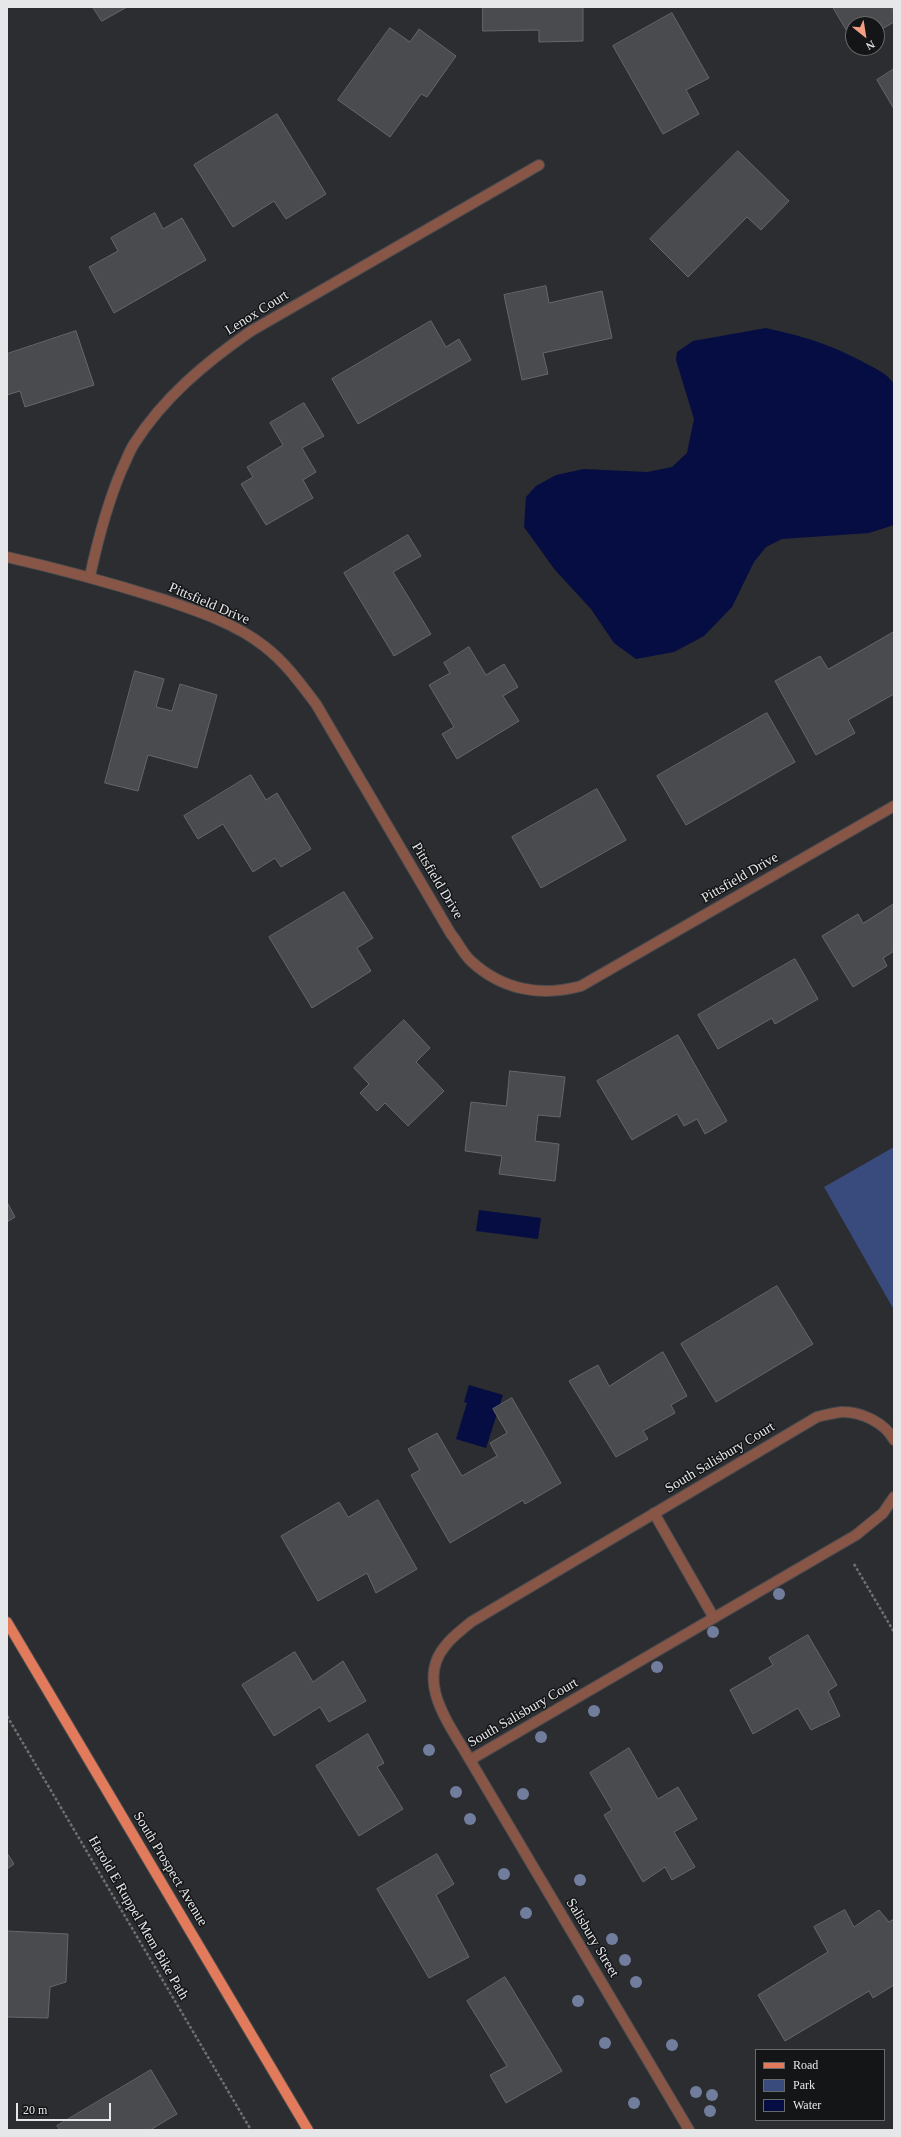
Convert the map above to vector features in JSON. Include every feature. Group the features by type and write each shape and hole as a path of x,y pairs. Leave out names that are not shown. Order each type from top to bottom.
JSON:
{"main road":[{"name":"South Prospect Avenue","path":"7,1622 308,2130"}],"street":[{"name":"Lenox Court","path":"90,576 101,529 112,492 133,445 167,400 212,358 251,332 539,165"},
{"name":"Pittsfield Drive","path":"7,557 90,576 188,608 234,627 264,645 292,672 316,704 462,950 470,960 491,977 513,988 541,992 566,990 581,986 894,806"},
{"name":"South Salisbury Court","path":"894,1440 884,1426 865,1416 842,1412 817,1417 471,1622 446,1645 436,1662 433,1682 437,1701 470,1760 856,1535 884,1513 894,1497"},
{"path":"654,1514 714,1618"},
{"name":"Salisbury Street","path":"470,1760 689,2130"}],"path":[{"path":"854,1564 894,1632"},
{"name":"Harold E Ruppel Mem Bike Path","path":"7,1716 251,2130"}],"green space":[{"path":"894,1147 894,1310 824,1187"}],"water":[{"path":"766,328 805,338 852,356 881,372 894,384 894,525 869,533 782,539 766,547 754,562 732,607 704,636 674,652 636,659 614,643 591,609 555,570 524,527 526,497 536,486 556,475 584,469 647,472 672,467 687,453 694,419 676,360 677,352 693,341"},
{"path":"479,1210 541,1218 538,1239 476,1231"},
{"path":"469,1385 503,1395 486,1448 456,1439 467,1403 464,1402"}],"building":[{"path":"93,7 127,7 102,21"},
{"path":"483,7 583,7 583,41 539,42 539,30 483,31"},
{"path":"833,7 891,7 894,12 894,22 885,27 885,16 845,16 845,27"},
{"path":"672,13 709,78 686,90 699,114 663,134 613,46"},
{"path":"390,28 410,42 419,29 456,56 427,97 421,94 390,137 338,100"},
{"path":"894,69 894,109 877,80"},
{"path":"277,114 326,194 286,219 274,201 233,227 194,165"},
{"path":"738,151 789,201 761,230 747,217 688,277 650,239"},
{"path":"155,213 163,229 182,218 206,260 114,313 89,267 118,251 111,238"},
{"path":"546,286 549,303 602,291 612,338 543,353 548,374 522,380 504,295"},
{"path":"431,321 446,347 459,339 471,360 358,424 332,379"},
{"path":"76,331 94,385 25,407 20,391 7,395 7,354"},
{"path":"304,403 324,436 302,448 316,472 303,480 313,498 266,525 241,484 253,477 247,467 283,445 270,423"},
{"path":"408,535 421,556 393,572 431,634 394,656 344,573"},
{"path":"894,632 894,694 848,720 855,733 816,755 775,681 820,656 828,669"},
{"path":"469,647 486,675 504,664 518,687 503,696 519,721 457,759 442,734 454,727 429,685 450,673 444,663"},
{"path":"135,671 164,679 156,707 172,711 180,684 217,695 197,768 148,755 138,791 105,783"},
{"path":"767,713 795,762 686,825 657,776"},
{"path":"251,775 266,800 277,793 311,849 281,867 275,858 253,872 223,824 198,839 184,816"},
{"path":"597,789 626,840 541,888 512,837"},
{"path":"344,892 373,938 357,948 371,971 312,1008 269,937"},
{"path":"894,904 894,951 883,958 887,966 853,987 822,936 858,914 863,923"},
{"path":"795,959 818,999 775,1024 772,1018 718,1049 698,1015"},
{"path":"404,1020 430,1048 416,1062 444,1091 408,1126 385,1103 377,1111 360,1093 369,1084 354,1068"},
{"path":"678,1035 727,1121 705,1134 697,1119 684,1126 677,1114 632,1140 597,1081"},
{"path":"510,1071 565,1077 560,1117 538,1115 535,1141 559,1144 555,1181 499,1174 502,1156 465,1151 471,1102 506,1106"},
{"path":"7,1202 15,1217 7,1222"},
{"path":"777,1286 813,1344 716,1402 681,1344"},
{"path":"663,1352 687,1396 671,1405 675,1413 643,1431 648,1439 616,1457 569,1381 598,1365 609,1386"},
{"path":"512,1398 561,1483 525,1504 523,1500 450,1543 411,1475 420,1470 408,1449 437,1433 462,1476 497,1456 490,1443 507,1433 493,1409"},
{"path":"378,1500 417,1569 376,1593 367,1573 318,1601 281,1536 339,1502 348,1517"},
{"path":"808,1635 837,1685 828,1691 840,1716 811,1730 798,1708 753,1734 730,1690 773,1665 769,1658"},
{"path":"295,1652 313,1682 343,1661 366,1701 329,1722 320,1707 274,1736 242,1685"},
{"path":"368,1734 384,1763 377,1767 403,1809 359,1836 316,1766"},
{"path":"629,1748 658,1799 678,1787 697,1819 674,1832 695,1867 672,1880 665,1867 643,1882 604,1815 612,1810 590,1773"},
{"path":"7,1853 14,1864 7,1869"},
{"path":"437,1854 454,1884 436,1895 469,1957 429,1978 377,1889"},
{"path":"845,1910 854,1927 879,1910 889,1922 894,1919 894,1985 873,1998 869,1991 785,2041 758,1995 828,1952 814,1927"},
{"path":"7,1931 68,1934 66,1982 50,1987 48,2018 7,2017"},
{"path":"505,1977 562,2071 506,2103 490,2075 507,2066 467,2001"},
{"path":"151,2070 177,2114 150,2130 60,2130 57,2126"}]}
